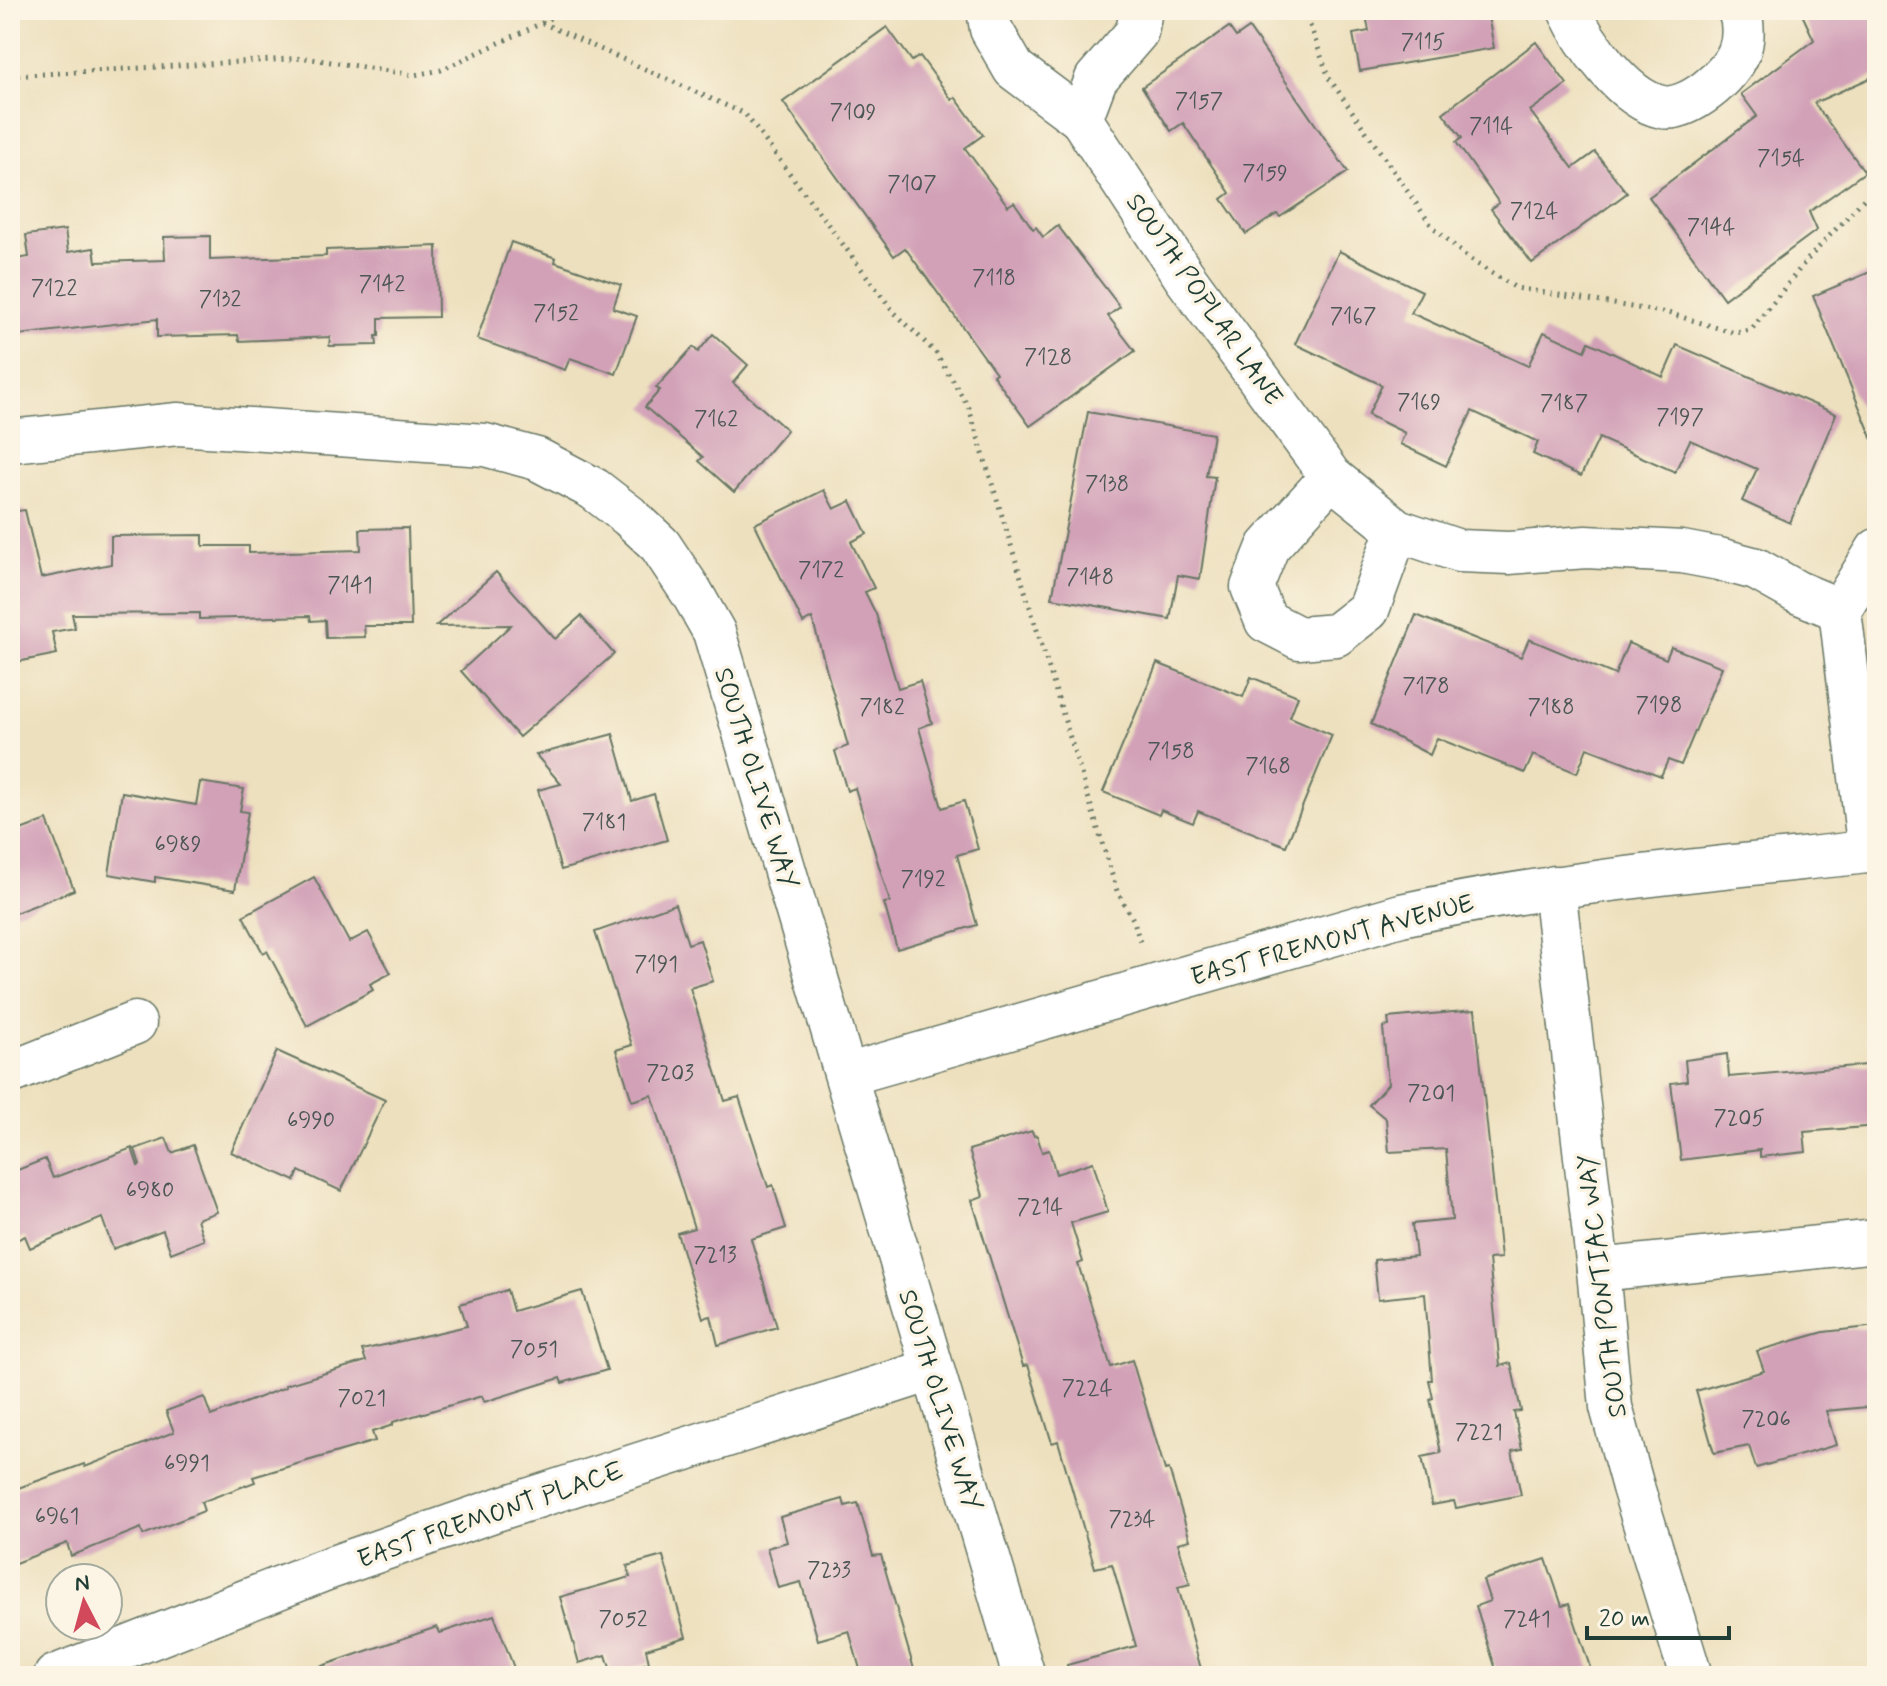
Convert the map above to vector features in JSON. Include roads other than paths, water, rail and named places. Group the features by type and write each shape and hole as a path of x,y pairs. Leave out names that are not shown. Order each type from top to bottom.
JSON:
{"street":[{"name":"SOUTH POPLAR LANE","path":"988,10 991,29 1014,69 1081,119 1184,276 1331,477 1397,530 1459,551 1509,553 1586,547 1682,552 1756,569 1797,592 1840,610"},
{"path":"1081,119 1096,79 1137,32 1141,10"},
{"path":"1569,10 1595,53 1632,93 1661,107 1683,106 1715,84 1739,52 1743,19 1738,10"},
{"name":"SOUTH OLIVE WAY","path":"10,441 178,424 485,445 537,459 594,489 660,545 714,632 1024,1676"},
{"path":"1331,477 1268,547 1252,587 1266,621 1299,638 1336,635 1368,610 1397,530"},
{"path":"1873,852 1840,610 1877,550"},
{"name":"EAST FREMONT AVENUE","path":"846,1075 1401,915 1475,899 1554,887 1873,852"},
{"name":"SOUTH PONTIAC WAY","path":"1554,887 1611,1407 1691,1676"},
{"path":"10,1073 135,1023"},
{"path":"1598,1270 1877,1241"},
{"name":"EAST FREMONT PLACE","path":"55,1676 324,1570 931,1370"}]}
